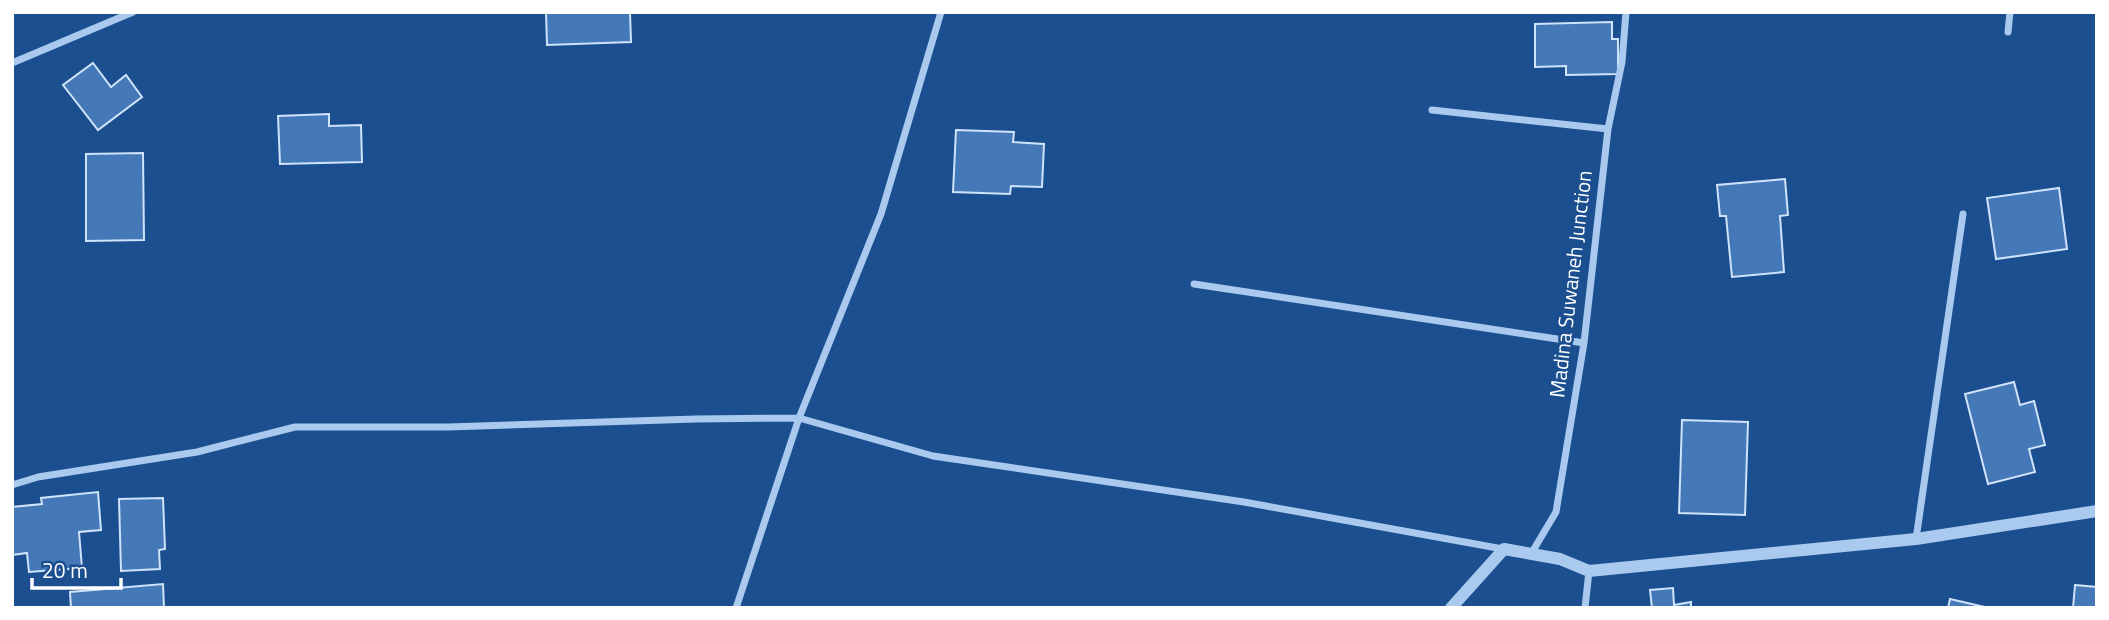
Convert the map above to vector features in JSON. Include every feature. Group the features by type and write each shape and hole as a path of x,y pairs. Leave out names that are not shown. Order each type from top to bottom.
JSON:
{"street":[{"path":"12,63 133,12"},
{"path":"736,608 799,418 881,214 941,12"},
{"name":"Madina Suwaneh Junction","path":"1531,554 1556,512 1584,343 1608,129 1622,62 1626,12"},
{"path":"2008,32 2010,12"},
{"path":"1432,110 1608,129"},
{"path":"1916,539 1964,214"},
{"path":"1194,284 1584,343"},
{"path":"12,485 37,477 197,452 295,427 448,427 799,418 933,456 1244,502 1560,559 1589,571 1916,539 2097,511"},
{"path":"1451,608 1504,549"},
{"path":"1585,608 1589,571"}],"building":[{"path":"546,12 630,12 631,42 547,45"},
{"path":"1612,22 1612,39 1618,39 1618,74 1566,75 1566,66 1535,67 1535,24"},
{"path":"93,63 111,87 126,75 142,97 98,130 63,85"},
{"path":"329,114 329,126 361,125 362,162 280,164 278,116"},
{"path":"956,130 1014,132 1013,142 1044,144 1042,187 1011,186 1010,194 953,192"},
{"path":"143,153 144,240 86,241 86,154"},
{"path":"1785,179 1788,215 1780,216 1784,272 1732,277 1726,216 1720,216 1717,185"},
{"path":"2059,188 2067,249 1996,259 1987,198"},
{"path":"2014,382 2020,405 2034,401 2045,445 2029,449 2035,472 1988,484 1965,394"},
{"path":"1682,420 1748,422 1745,515 1679,513"},
{"path":"98,492 101,530 79,532 82,568 29,572 27,553 12,555 12,507 42,504 41,498"},
{"path":"163,498 165,549 159,550 160,569 121,571 119,499"},
{"path":"163,584 164,608 71,608 70,592"},
{"path":"2075,585 2097,587 2097,608 2073,608"},
{"path":"1673,588 1674,605 1691,602 1691,608 1652,608 1650,590"},
{"path":"1950,599 1989,608 1948,608"}]}
